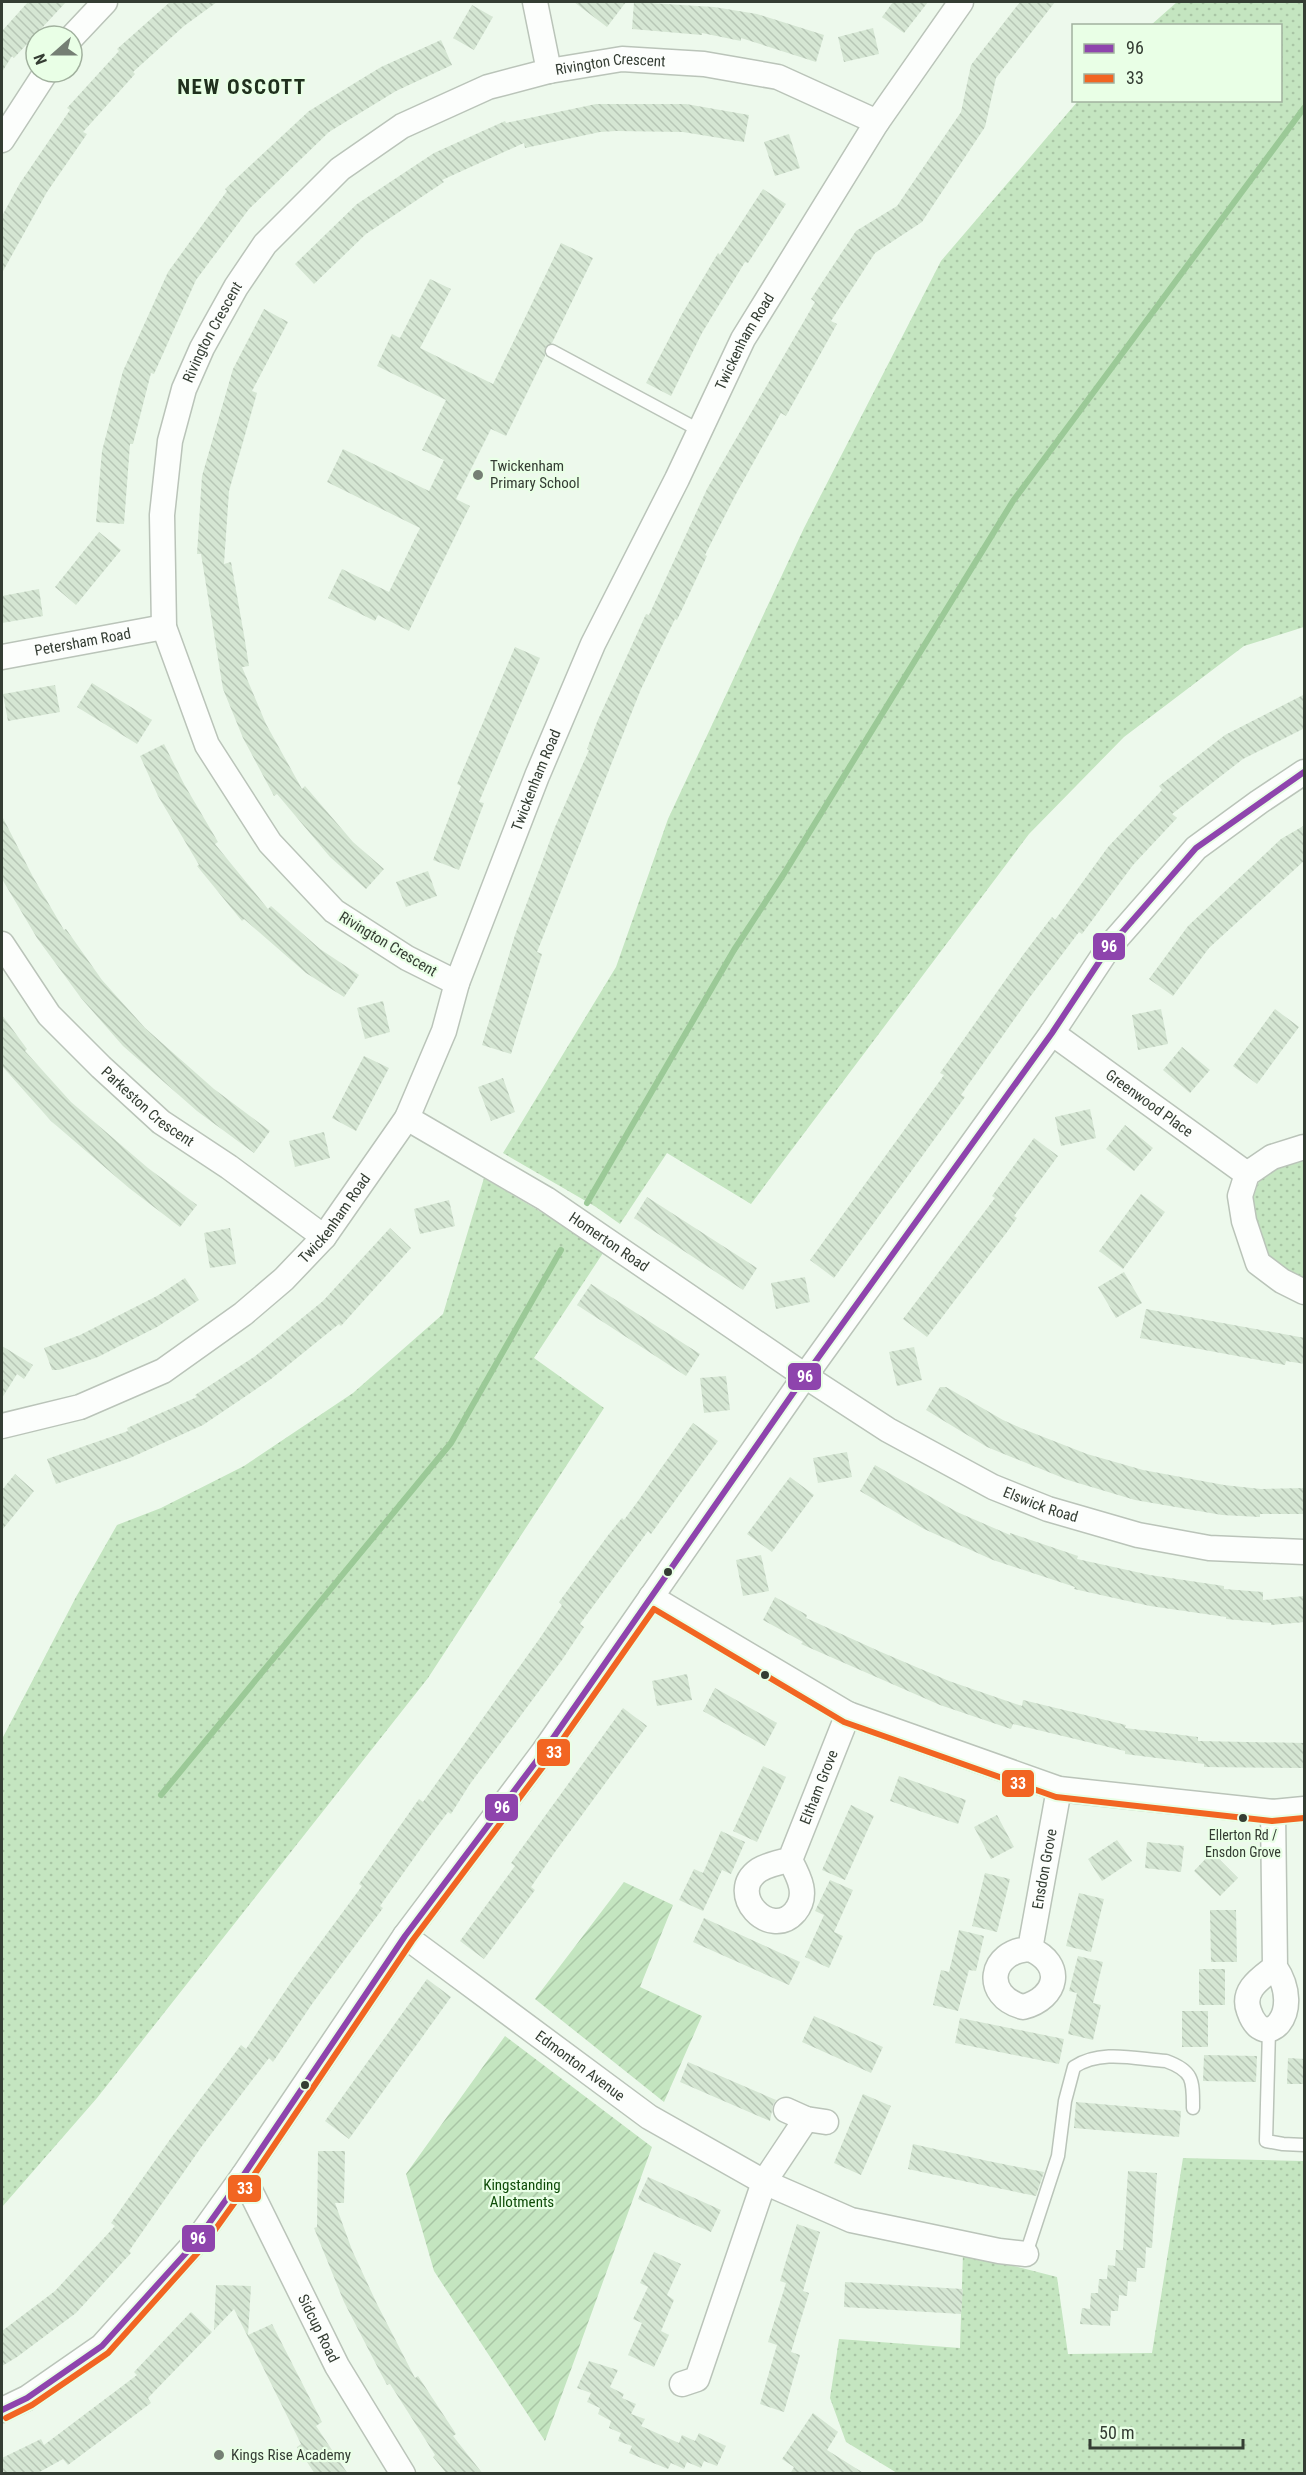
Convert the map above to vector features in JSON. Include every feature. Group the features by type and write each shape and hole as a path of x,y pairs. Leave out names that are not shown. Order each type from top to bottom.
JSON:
{"street":[{"path":"84,24 105,2"},
{"path":"536,2 549,71"},
{"name":"Twickenham Road","path":"2,1426 80,1407 163,1371 243,1314 285,1279 324,1237 407,1118 444,1031 457,983 537,776 593,644 743,339 877,122 961,2"},
{"name":"Rivington Crescent","path":"457,983 407,958 333,911 270,843 207,744 164,627 162,515 170,441 184,389 202,348 236,287 265,244 340,169 402,126 488,87 549,71 622,59 704,64 778,77 877,122"},
{"path":"2,140 38,84"},
{"name":"Petersham Road","path":"2,657 164,627"},
{"path":"2,2410 27,2398 102,2346 195,2243 405,1936 544,1751 805,1376 1052,1033 1109,948 1197,848 1259,802 1305,772"},
{"name":"Parkeston Crescent","path":"2,944 49,1015 109,1075 161,1122 229,1167 324,1237"},
{"name":"Greenwood Place","path":"1052,1033 1247,1174"},
{"name":"Homerton Road","path":"407,1118 546,1199 805,1376"},
{"path":"1305,1148 1272,1157 1247,1174 1240,1196 1244,1221 1258,1263 1282,1281 1305,1292"},
{"name":"Elswick Road","path":"805,1376 909,1441 993,1487 1047,1509 1138,1535 1209,1548 1305,1552"},
{"path":"651,1598 848,1714 1059,1789 1273,1812 1305,1809"},
{"name":"Eltham Grove","path":"790,1860 848,1714"},
{"name":"Ensdon Grove","path":"1030,1949 1059,1789"},
{"path":"1273,1812 1275,1967"},
{"name":"Edmonton Avenue","path":"405,1936 649,2117 764,2182 851,2220 999,2251 1026,2254"},
{"path":"1275,1967 1289,1976 1299,1989 1304,2001 1303,2012 1295,2023 1279,2030 1269,2030 1260,2027 1251,2017 1247,2008 1248,1996 1251,1988 1260,1978 1275,1967"},
{"path":"682,2384 697,2379 764,2182 806,2117"},
{"name":"Sidcup Road","path":"243,2176 337,2366 403,2474"}],"lane":[{"path":"552,351 699,430"},
{"path":"1269,2030 1266,2140 1283,2144 1305,2145"},
{"name":"Edmonton Avenue","path":"1026,2254 1058,2156 1074,2067 1085,2059 1116,2057 1166,2061 1184,2068 1190,2075 1193,2087 1193,2108"}],"green space":[{"path":"1177,2 1304,2 1304,627 1244,646 1124,737 1029,834 751,1204 667,1153 620,1224 596,1207 503,1153 616,967 668,819 804,528 941,261 1077,102 1282,102 1282,24 1152,24"},
{"path":"1304,1157 1304,1279 1285,1273 1267,1258 1249,1211 1258,1183 1271,1170"},
{"path":"484,1178 605,1250 534,1358 604,1408 428,1678 97,2098 2,2207 2,1739 76,1597 117,1525 161,1508 244,1466 353,1393 443,1314"},
{"path":"624,1882 673,1905 640,1987 702,2016 664,2102 535,1999"},
{"name":"Kingstanding Allotments","path":"505,2036 652,2147 545,2441 434,2271 406,2174"},
{"path":"1183,2158 1304,2161 1304,2473 897,2473 846,2442 830,2398 839,2339 960,2348 963,2253 1057,2277 1068,2354 1152,2353"}],"building":[{"path":"28,2 66,2 46,24 24,24 24,47 14,58 12,56 2,72 2,31"},
{"path":"170,2 217,2 184,26 133,72 135,74 83,132 87,134 47,192 2,273 2,216 20,183 70,110 67,108 119,51 117,49"},
{"path":"574,2 626,2 607,27"},
{"path":"634,2 714,7 757,14 824,35 816,62 741,38 741,41 702,33 702,35 632,29"},
{"path":"893,2 928,2 904,33 882,17"},
{"path":"1020,2 1055,2 996,78 985,127 922,222 875,253 831,321 837,324 786,416 781,413 736,494 705,555 707,556 677,620 675,619 641,689 537,952 542,954 511,1054 482,1045 515,935 555,827 589,750 587,749 597,722 707,489 815,302 811,299 856,231 897,206 961,112 971,65"},
{"path":"472,5 493,17 474,50 453,38"},
{"path":"873,28 879,54 844,62 838,37"},
{"path":"441,40 452,65 396,91 329,132 249,209 196,280 154,374 151,373 133,444 130,444 124,524 96,522 102,451 123,371 168,272 227,191 225,189 309,111 381,67"},
{"path":"596,104 686,104 749,115 744,142 683,132 616,131 600,132 525,148 524,143 442,180 444,182 366,234 314,284 295,264 357,204 434,153 505,121 506,123"},
{"path":"789,134 800,168 775,176 764,142"},
{"path":"763,189 786,204 748,263 745,262 702,333 671,396 646,383 682,314 718,253 720,255"},
{"path":"561,243 593,258 552,343 545,348 545,356 506,436 491,429 456,499 470,506 409,631 378,615 375,621 328,598 342,569 389,592 420,528 327,482 343,449 429,491 444,460 422,450 446,400 377,366 392,334 400,338 430,279 451,289 420,348 493,384"},
{"path":"264,309 288,322 252,391 257,393 229,491 224,564 231,562 244,635 249,666 242,667 266,724 302,789 305,786 353,842 384,869 366,889 330,857 277,794 274,796 243,738 223,689 201,554 197,554 202,476 233,369"},
{"path":"99,532 121,550 76,605 55,587"},
{"path":"39,589 43,616 2,623 2,596"},
{"path":"515,647 540,658 479,802 484,803 459,870 433,860 461,786 457,784"},
{"path":"92,683 152,720 137,744 77,707"},
{"path":"55,685 60,712 8,721 3,694"},
{"path":"1305,694 1305,728 1243,759 1172,814 1177,818 1133,865 1082,934 1079,932 1030,997 961,1095 965,1097 834,1278 810,1260 944,1075 940,1073 1023,955 1052,917 1055,920 1108,847 1162,790 1159,786 1225,735"},
{"path":"164,744 218,842 215,844 268,909 271,906 320,949 359,975 344,997 306,973 244,919 242,921 197,866 199,865 158,796 140,756"},
{"path":"2,816 33,877 64,930 66,929 102,980 145,1028 214,1089 270,1131 254,1153 197,1111 123,1046 81,998 37,938 2,879"},
{"path":"1305,825 1305,860 1209,948 1173,996 1149,979 1188,926 1281,839"},
{"path":"428,871 437,896 406,907 396,882"},
{"path":"383,1001 390,1032 365,1039 357,1008"},
{"path":"1161,1009 1168,1044 1138,1050 1132,1015"},
{"path":"1275,1009 1299,1027 1257,1084 1233,1066"},
{"path":"2,1015 27,1049 25,1051 71,1102 148,1168 197,1205 180,1227 129,1188 51,1121 2,1066"},
{"path":"1182,1047 1210,1070 1190,1093 1163,1070"},
{"path":"364,1056 389,1068 356,1131 332,1118"},
{"path":"503,1078 515,1112 491,1121 478,1087"},
{"path":"1090,1109 1096,1138 1061,1146 1055,1117"},
{"path":"1125,1125 1153,1148 1134,1171 1106,1149"},
{"path":"324,1132 330,1158 295,1167 289,1141"},
{"path":"1034,1138 1058,1156 1014,1216 1017,1218 1007,1232 927,1337 903,1319 995,1198 992,1196"},
{"path":"1141,1194 1165,1212 1123,1269 1099,1251"},
{"path":"647,1197 757,1268 743,1290 634,1218"},
{"path":"449,1200 455,1226 420,1234 414,1209"},
{"path":"230,1228 236,1264 210,1268 204,1233"},
{"path":"390,1228 411,1248 341,1326 339,1324 271,1379 203,1425 130,1458 56,1484 47,1459 128,1431 127,1428 197,1397 195,1395 254,1357 323,1301"},
{"path":"1124,1272 1142,1303 1116,1318 1098,1287"},
{"path":"805,1277 810,1302 776,1309 771,1283"},
{"path":"185,1278 199,1300 157,1327 98,1357 59,1370 52,1370 44,1348 80,1335 157,1296"},
{"path":"591,1284 700,1354 686,1376 577,1305"},
{"path":"1146,1309 1305,1338 1305,1364 1286,1361 1285,1365 1140,1338"},
{"path":"2,1346 33,1365 24,1379 17,1374 2,1398"},
{"path":"914,1347 922,1380 897,1386 889,1352"},
{"path":"726,1376 730,1410 704,1413 700,1378"},
{"path":"940,1387 946,1387 1023,1429 1087,1454 1143,1470 1224,1485 1261,1489 1305,1488 1305,1514 1260,1514 1260,1517 1222,1515 1135,1500 1068,1480 987,1447 926,1410"},
{"path":"693,1423 718,1441 651,1534 648,1531 580,1624 584,1627 562,1660 470,1784 451,1814 448,1812 424,1844 380,1906 383,1908 312,2004 273,2062 269,2058 202,2146 129,2251 131,2253 76,2313 2,2366 2,2331 55,2291 115,2226 111,2223 171,2138 241,2045 246,2049 292,1981 362,1886 359,1884 419,1799 423,1802 540,1638 562,1605 559,1602 609,1534 622,1518 624,1520"},
{"path":"847,1452 852,1477 818,1483 813,1458"},
{"path":"875,1465 957,1512 1010,1535 1010,1533 1078,1556 1077,1559 1150,1575 1224,1586 1224,1589 1263,1592 1263,1600 1305,1596 1305,1622 1271,1625 1271,1623 1226,1619 1226,1617 1150,1606 1074,1589 1075,1587 993,1560 924,1529 860,1491"},
{"path":"15,1474 34,1491 2,1530 2,1490"},
{"path":"790,1477 814,1495 772,1552 747,1534"},
{"path":"761,1555 769,1591 743,1596 736,1560"},
{"path":"775,1597 807,1615 806,1618 881,1652 949,1681 1022,1706 1023,1700 1126,1725 1125,1728 1198,1737 1198,1741 1305,1743 1305,1768 1204,1767 1204,1764 1125,1754 1125,1751 1013,1724 1011,1729 940,1705 801,1644 803,1642 763,1620"},
{"path":"687,1674 692,1700 657,1706 652,1681"},
{"path":"715,1688 777,1723 765,1746 703,1711"},
{"path":"623,1708 647,1726 555,1852 531,1887 535,1890 484,1959 460,1941 515,1866 511,1863"},
{"path":"763,1766 786,1777 757,1842 733,1831"},
{"path":"899,1776 966,1800 958,1824 890,1801"},
{"path":"851,1805 874,1816 845,1880 822,1870"},
{"path":"997,1815 1014,1847 991,1859 974,1827"},
{"path":"721,1831 745,1842 731,1874 722,1870 703,1911 679,1900 694,1869 703,1873"},
{"path":"1117,1840 1132,1861 1102,1881 1088,1859"},
{"path":"1147,1842 1184,1846 1181,1872 1145,1868"},
{"path":"1212,1852 1238,1878 1220,1896 1194,1871"},
{"path":"985,1873 1010,1879 997,1932 972,1926"},
{"path":"830,1880 853,1890 834,1932 843,1936 829,1968 805,1957 824,1915 815,1911"},
{"path":"1079,1893 1104,1899 1091,1952 1066,1946"},
{"path":"1210,1910 1236,1910 1237,1962 1211,1962"},
{"path":"704,1918 800,1962 789,1985 693,1942"},
{"path":"959,1930 984,1936 976,1971 969,1970 958,2011 933,2005 941,1970 949,1972"},
{"path":"1078,1956 1103,1962 1093,2003 1101,2005 1093,2040 1068,2034 1077,1993 1069,1991"},
{"path":"1199,1969 1225,1969 1225,2005 1199,2005"},
{"path":"427,1979 451,1997 349,2139 325,2121"},
{"path":"1182,2011 1208,2011 1208,2047 1182,2047"},
{"path":"814,2016 883,2047 871,2073 802,2042"},
{"path":"960,2018 1064,2039 1059,2064 955,2043"},
{"path":"1204,2055 1257,2056 1256,2082 1203,2081"},
{"path":"1288,2058 1305,2059 1305,2084 1287,2084"},
{"path":"688,2062 776,2100 770,2121 680,2082"},
{"path":"863,2094 891,2106 861,2175 834,2163"},
{"path":"1076,2102 1181,2111 1179,2137 1074,2128"},
{"path":"913,2144 1044,2172 1036,2196 963,2181 908,2169"},
{"path":"318,2151 345,2151 344,2203 335,2203 352,2250 415,2378 418,2376 456,2434 453,2436 483,2474 447,2474 433,2457 435,2455 390,2384 387,2385 344,2302 314,2228 317,2227"},
{"path":"1128,2171 1157,2173 1152,2248 1146,2247 1145,2268 1137,2268 1136,2282 1128,2281 1127,2296 1119,2295 1118,2311 1111,2311 1110,2326 1080,2324 1082,2308 1090,2309 1091,2293 1098,2293 1099,2279 1107,2279 1108,2265 1115,2266 1116,2250 1123,2250"},
{"path":"648,2177 721,2210 711,2232 638,2199"},
{"path":"797,2224 820,2232 803,2291 809,2293 791,2352 800,2355 784,2412 760,2404 777,2345 768,2342 786,2283 780,2281"},
{"path":"654,2252 681,2264 667,2295 674,2300 661,2331 669,2335 654,2367 628,2355 642,2323 633,2319 648,2287 640,2283"},
{"path":"845,2282 963,2289 961,2314 844,2307"},
{"path":"216,2285 251,2286 248,2335 272,2324 322,2422 316,2426 348,2474 315,2474 297,2447 301,2444 234,2309 214,2330"},
{"path":"191,2312 212,2332 148,2398 151,2403 68,2465 63,2459 36,2474 2,2474 2,2458 41,2439 44,2445 137,2375 134,2372"},
{"path":"589,2361 618,2370 610,2387 624,2394 622,2398 636,2404 631,2414 645,2419 641,2426 679,2443 682,2435 695,2441 699,2433 726,2446 717,2466 704,2461 701,2468 687,2462 684,2469 671,2463 668,2469 629,2453 632,2446 618,2441 621,2433 609,2428 611,2421 598,2414 600,2408 587,2402 591,2393 577,2388"},
{"path":"813,2413 838,2432 827,2450 865,2474 790,2474 794,2467 782,2459"}],"waterway":[{"path":"587,1203 734,950 785,872 1013,501 1304,108"},
{"path":"161,1795 451,1443 561,1250"}],"transit line":[{"name":"96","path":"2,2410 27,2398 102,2346 195,2243 405,1936 544,1751 805,1376 1052,1033 1109,947 1196,848 1304,772"},
{"name":"33","path":"6,2418 32,2405 108,2353 202,2248 412,1941 551,1756 654,1609 844,1722 1056,1797 1272,1821 1304,1818"}],"place":[{"name":"Twickenham Primary School","path":"478,475"},
{"name":"Ellerton Rd / Ensdon Grove","path":"1243,1818"},
{"name":"Kings Rise Academy","path":"219,2455"}],"district":[{"name":"NEW OSCOTT","path":"242,87"}]}
